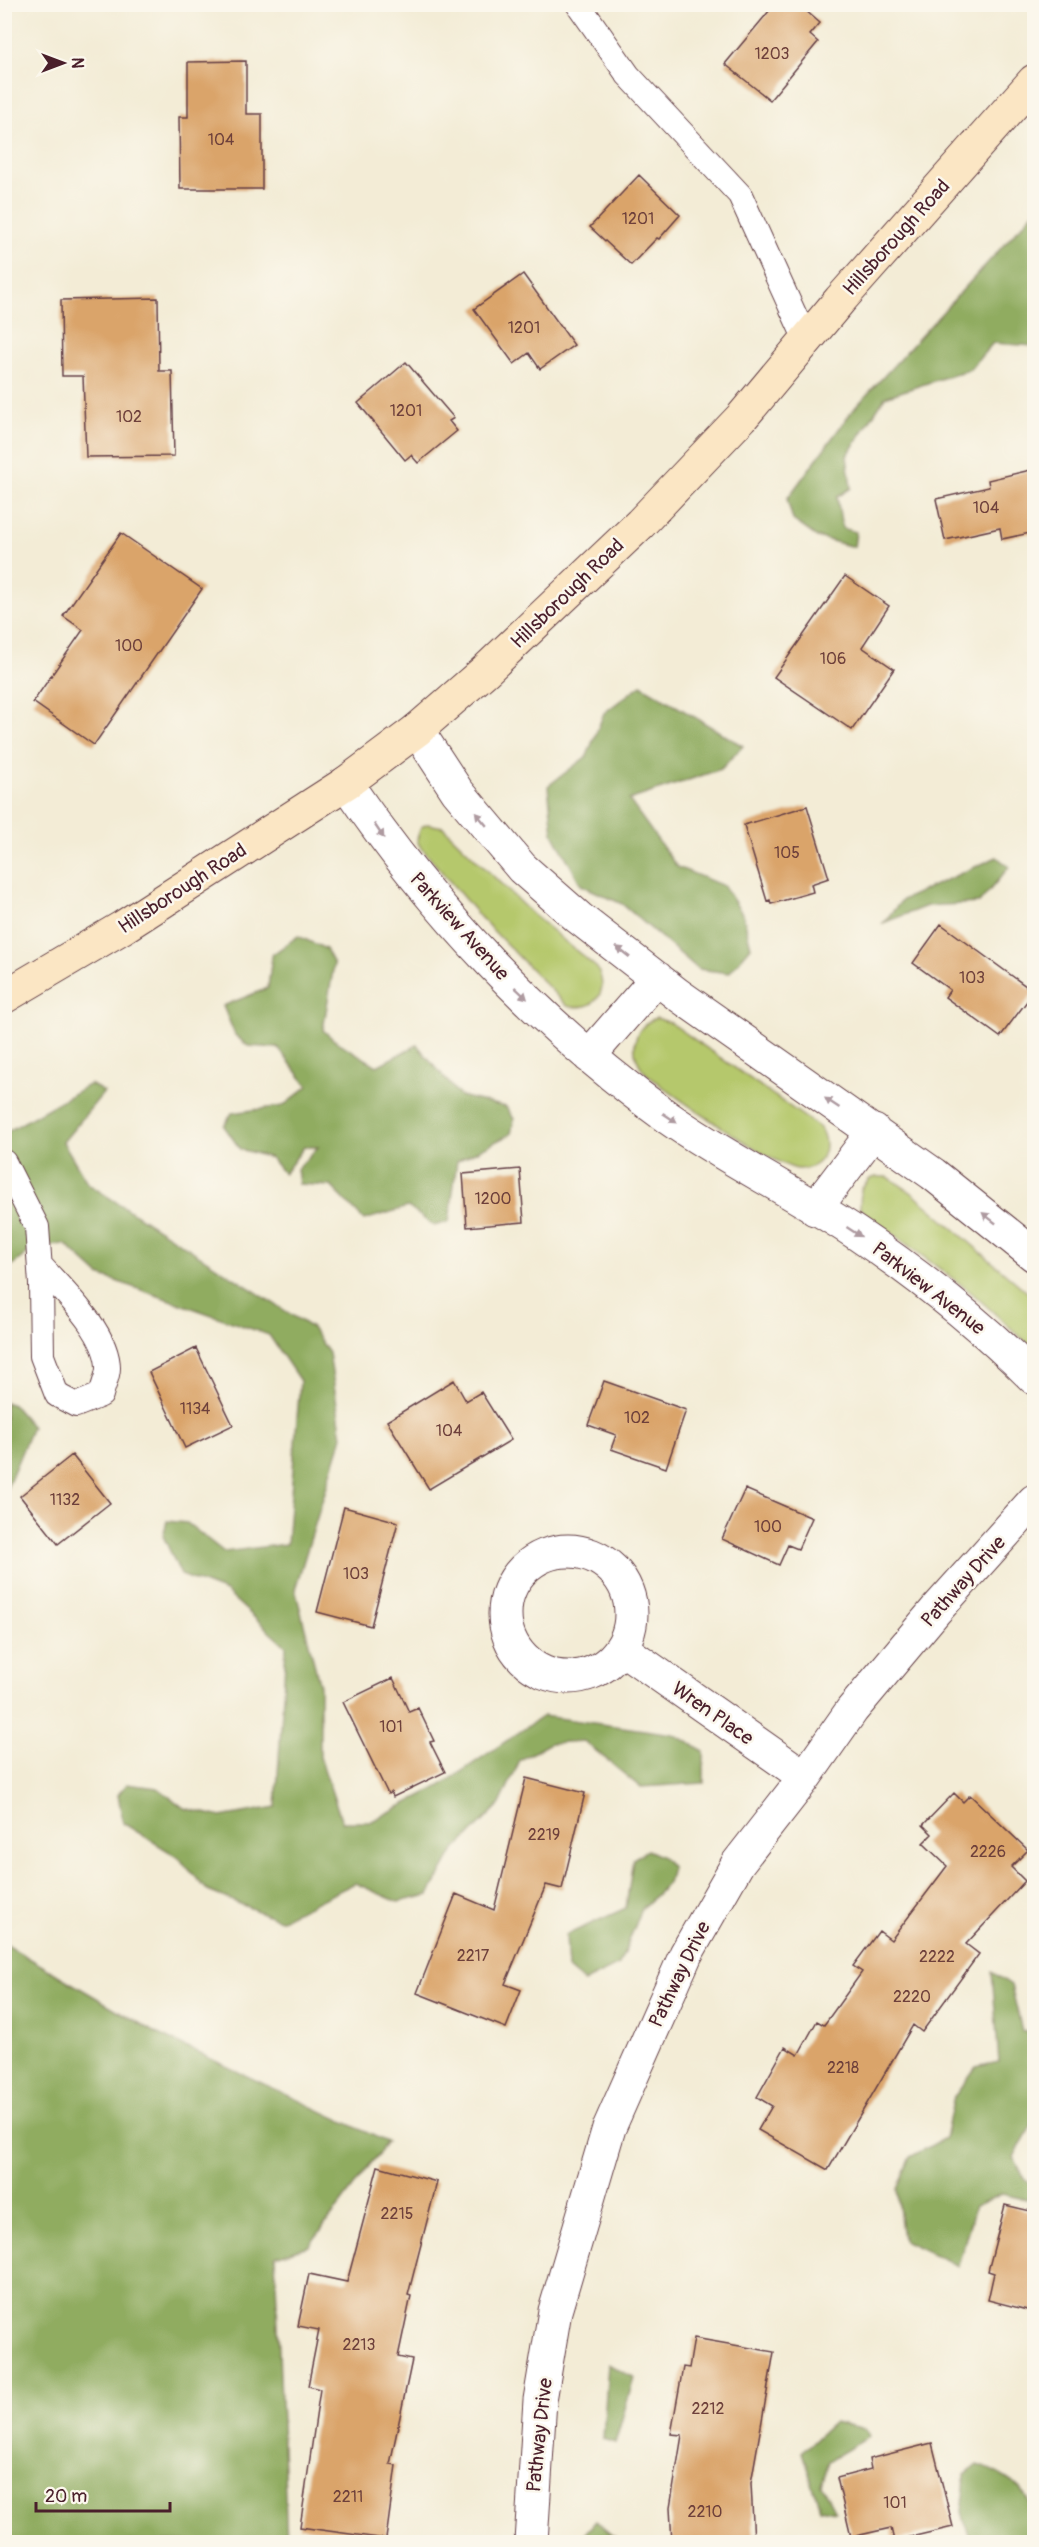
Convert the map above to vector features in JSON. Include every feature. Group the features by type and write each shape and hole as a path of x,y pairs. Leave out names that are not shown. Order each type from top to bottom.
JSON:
{"main road":[{"name":"Hillsborough Road","path":"4,997 123,927 346,783 417,730 546,615 640,524 742,417 806,340 1035,81"}],"street":[{"path":"417,730 457,791 522,868 579,918 657,978 933,1174 1035,1255"},
{"name":"Parkview Avenue","path":"346,783 386,842 449,915 516,989 589,1056 668,1118 855,1232 968,1315 1035,1378"},
{"path":"589,1056 657,978"},
{"path":"815,1209 874,1131"},
{"name":"Pathway Drive","path":"531,2542 540,2400 555,2311 609,2128 686,1954 738,1863 805,1777 852,1710 913,1637 1035,1501"},
{"name":"Wren Place","path":"621,1648 805,1777"}],"lane":[{"path":"578,4 628,75 740,195 806,340"},
{"path":"4,1162 37,1227 42,1356 57,1395 76,1405 101,1395 108,1368 101,1343 86,1317 40,1264"}],"green space":[{"path":"1034,212 1034,346 993,343 970,369 885,397 847,456 851,488 837,497 842,528 856,532 854,547 817,537 793,520 787,499 853,410"},
{"path":"641,685 743,746 721,769 629,800 677,867 724,886 743,915 751,947 729,973 698,969 622,904 581,885 553,833 548,786 587,756 604,713"},
{"path":"427,824 443,827 531,913 597,968 601,977 601,992 592,1003 577,1007 567,1006 480,917 419,845 417,839 421,827"},
{"path":"997,857 1009,867 979,903 927,906 883,923 902,900"},
{"path":"298,936 326,949 334,964 323,1030 334,1040 377,1066 417,1045 460,1096 506,1107 514,1119 511,1134 457,1161 449,1222 434,1226 408,1207 364,1220 331,1186 299,1184 297,1169 318,1147 304,1147 284,1174 271,1158 240,1149 224,1126 232,1113 283,1106 308,1086 278,1048 248,1046 235,1035 223,1006 268,988 272,955"},
{"path":"656,1018 671,1023 820,1128 825,1143 819,1161 807,1168 798,1169 786,1165 718,1125 653,1079 638,1062 635,1047 638,1033"},
{"path":"90,1084 104,1092 63,1142 88,1184 312,1328 329,1353 342,1437 295,1589 320,1686 320,1757 342,1822 370,1822 440,1786 543,1716 673,1734 704,1751 704,1783 640,1787 584,1741 550,1743 520,1760 500,1804 453,1852 429,1895 398,1902 355,1883 280,1920 208,1891 178,1857 123,1823 118,1795 126,1784 158,1788 184,1808 221,1817 276,1807 286,1646 226,1592 181,1575 163,1536 167,1521 187,1523 224,1552 287,1544 300,1381 269,1335 99,1275 65,1244 34,1248 5,1271 5,1133"},
{"path":"888,1177 911,1192 1034,1298 1034,1349 972,1293 864,1212 860,1207 861,1189 870,1179"},
{"path":"5,1402 13,1405 32,1427 5,1492"},
{"path":"647,1850 663,1857 672,1868 668,1883 642,1909 619,1965 584,1982 568,1969 566,1935 626,1908 633,1859"},
{"path":"5,1944 158,2034 387,2142 309,2246 275,2256 287,2542 5,2542"},
{"path":"992,1972 1011,1985 1022,2031 1034,2030 1034,2121 1014,2157 1025,2180 1034,2186 1034,2201 1002,2194 975,2206 958,2266 903,2240 897,2189 910,2157 945,2138 954,2097 976,2067 999,2062"},
{"path":"608,2364 634,2378 615,2443 603,2439"},
{"path":"834,2422 866,2429 869,2437 828,2461 821,2484 835,2511 820,2508 802,2451"},
{"path":"978,2465 1006,2479 1026,2495 1033,2515 1034,2542 971,2542 962,2513 965,2475"},
{"path":"596,2521 615,2537 613,2542 580,2542 580,2539"}],"building":[{"path":"775,4 798,4 820,23 810,35 818,42 770,100 725,64"},
{"path":"246,61 246,114 262,114 262,189 180,189 179,117 188,117 188,62"},
{"path":"639,175 680,215 631,265 590,227"},
{"path":"523,274 574,345 540,369 529,353 514,364 474,309"},
{"path":"158,298 159,371 172,371 174,456 86,457 83,376 62,376 61,300"},
{"path":"406,362 454,418 449,421 457,431 418,463 411,455 405,460 358,403"},
{"path":"1035,469 1035,532 1002,539 1000,528 945,540 936,499 989,487 988,480"},
{"path":"121,533 202,589 94,745 33,702 83,630 63,616"},
{"path":"845,576 889,606 862,647 894,669 852,730 774,677"},
{"path":"807,806 829,878 811,884 813,892 771,904 770,900 767,901 744,825"},
{"path":"941,924 1034,992 1000,1037 945,997 950,990 913,963"},
{"path":"520,1169 524,1222 467,1227 463,1174"},
{"path":"196,1348 233,1425 185,1448 149,1372"},
{"path":"454,1380 466,1401 481,1392 511,1440 429,1489 387,1421"},
{"path":"604,1381 686,1410 666,1468 611,1449 616,1435 588,1425"},
{"path":"72,1455 110,1503 58,1544 20,1496"},
{"path":"745,1489 812,1518 798,1549 788,1545 779,1565 722,1539"},
{"path":"344,1507 398,1522 371,1626 317,1612"},
{"path":"393,1678 409,1712 418,1708 434,1741 430,1742 445,1772 393,1797 391,1792 388,1794 343,1702"},
{"path":"526,1778 585,1793 562,1889 546,1885 505,1984 521,1990 506,2028 417,1993 456,1894 494,1910"},
{"path":"954,1793 963,1802 970,1795 1028,1850 1011,1867 1025,1881 966,1944 979,1954 922,2032 913,2025 828,2170 758,2130 772,2106 757,2097 785,2047 798,2055 817,2021 824,2025 862,1972 853,1966 879,1931 891,1940 947,1866 923,1843 932,1834 923,1825"},
{"path":"378,2166 437,2182 408,2295 411,2296 398,2357 412,2360 390,2464 396,2465 386,2539 300,2527 320,2389 308,2386 319,2330 298,2326 309,2274 347,2282"},
{"path":"1005,2205 1035,2212 1035,2312 988,2300 994,2273 988,2271"},
{"path":"694,2338 774,2352 751,2483 754,2542 672,2542 670,2508 682,2435 671,2434 683,2367 689,2368"},
{"path":"932,2443 953,2527 894,2541 891,2528 851,2537 837,2478 871,2469 869,2459"}]}
